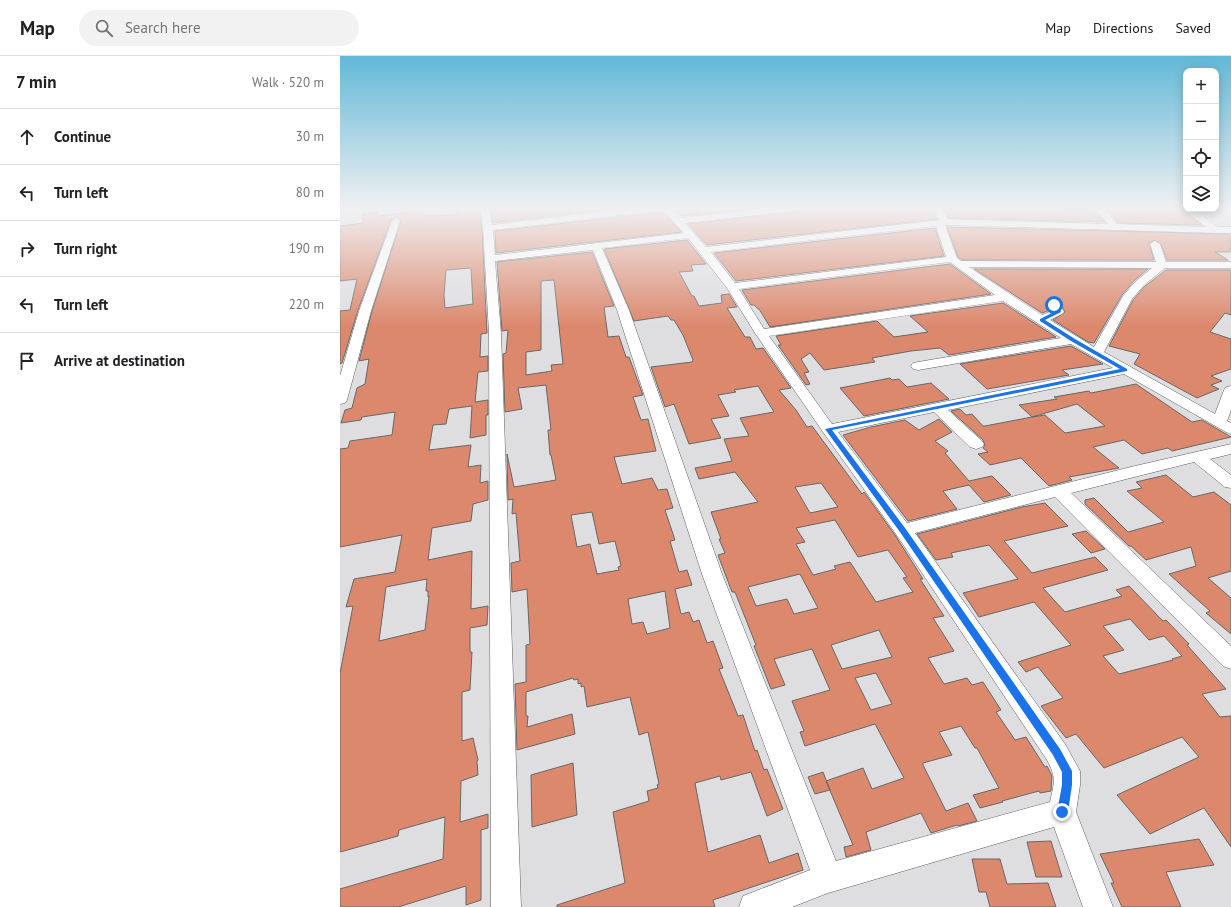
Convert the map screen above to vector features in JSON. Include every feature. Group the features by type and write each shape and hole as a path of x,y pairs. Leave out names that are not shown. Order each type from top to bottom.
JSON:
{"street":[{"path":"340,400 365,311 387,247"},
{"path":"489,247 496,384 506,907"},
{"path":"490,259 590,247"},
{"path":"596,247 623,310 712,574 828,878"},
{"path":"701,247 732,287 761,333 828,429 903,530 1056,752 1067,771 1067,785 1062,812 1098,907"},
{"path":"704,250 732,247"},
{"path":"950,247 955,262 1005,297 1073,340 1225,426 1231,390"},
{"path":"1156,247 1162,265"},
{"path":"732,287 955,262 1231,265"},
{"path":"1097,354 1127,298 1139,284 1162,265"},
{"path":"761,333 1005,297"},
{"path":"1041,320 1058,312 1054,305"},
{"path":"918,366 1073,340"},
{"path":"828,429 1125,370"},
{"path":"938,408 976,444"},
{"path":"903,530 1058,490 1231,449"},
{"path":"1197,457 1231,483"},
{"path":"1058,490 1231,660"},
{"path":"771,904 828,878 1062,812"}],"building":[{"path":"340,247 381,247 358,310 342,363 340,364 340,311 350,310 357,279 340,281"},
{"path":"393,247 483,247 487,333 481,334 480,357 488,356 488,371 478,372 475,402 488,400 486,435 470,438 472,406 449,409 446,424 433,425 429,450 471,445 468,467 481,465 480,483 488,481 488,500 473,504 471,521 432,528 428,560 472,551 471,609 488,606 487,625 470,628 470,652 472,652 470,690 462,692 462,741 473,738 478,760 478,775 461,781 460,822 488,814 488,828 481,830 481,900 466,905 466,886 398,907 340,907 340,889 443,859 445,817 399,830 398,836 340,852 340,673 353,606 346,607 354,579 395,572 402,535 340,547 340,449 348,448 350,441 392,435 395,412 362,417 361,420 341,423 345,410 352,408 357,388 365,384 369,359 359,361 372,311","holes":["471,268 473,304 445,308 444,295 446,270","427,579 426,591 428,591 428,597 429,596 425,630 379,641 386,587"]},
{"path":"496,247 551,247 496,253"},
{"path":"625,247 692,247 706,264 691,265 693,271 679,272 692,296 694,296 699,306 722,303 721,295 729,294 737,307 727,308 745,337 750,337 756,349 763,348 791,388 779,390 796,410 807,427 812,426 862,494 864,492 895,535 923,579 920,579 944,616 933,618 954,651 928,658 944,684 967,678 972,685 983,682 1001,710 996,712 1015,740 1026,737 1045,767 1047,766 1052,776 1051,791 1040,793 1039,791 980,808 973,795 999,788 977,748 975,748 961,726 939,732 952,755 923,763 923,765 946,811 968,803 977,821 931,833 921,813 866,832 871,850 846,857 844,847 853,845 826,781 863,768 872,789 904,778 875,724 805,746 800,732 804,731 792,701 830,690 812,649 774,659 785,685 771,689 754,646 756,645 735,592 732,592 718,555 725,553 711,512 758,502 735,472 699,479 695,468 732,461 724,439 749,436 740,418 774,412 758,386 734,390 736,392 718,395 729,416 711,419 721,438 689,444 674,404 665,407 651,367 692,362 693,360 683,335 674,320 671,320 668,316 634,321 604,249","holes":["821,483 838,507 810,513 795,487","835,520 858,557 888,550 907,577 903,578 913,592 876,602 850,562 834,566 836,569 813,575 796,544 805,542 796,528","800,574 818,608 794,614 787,599 756,606 748,587","879,630 892,657 842,669 831,645","876,673 892,704 871,710 855,678"]},
{"path":"770,247 941,247 944,256 736,281 714,253"},
{"path":"954,247 1150,247 1154,260 962,260 958,257"},
{"path":"1162,247 1231,247 1231,252 1215,252 1228,260 1167,260"},
{"path":"592,252 614,306 604,307 608,337 619,336 626,357 629,357 643,395 633,397 641,420 648,419 656,451 614,457 622,484 652,478 658,490 667,489 673,508 665,510 675,540 670,541 679,572 687,570 692,585 675,589 681,614 689,612 693,622 699,620 707,643 713,641 723,668 719,669 738,716 743,715 755,751 757,750 764,770 767,769 783,809 767,816 751,772 721,780 720,776 695,783 708,852 760,835 769,863 798,853 803,870 713,900 715,907 557,907 557,905 625,883 613,812 649,801 647,791 658,788 657,785 659,784 648,732 639,735 630,697 587,707 584,686 581,687 581,683 578,684 578,679 574,680 573,678 526,692 526,716 528,716 527,727 572,714 575,734 517,750 515,684 526,682 526,645 530,644 527,589 512,592 511,563 520,561 516,513 512,514 513,499 508,500 507,454 514,487 556,480 550,455 548,430 551,430 546,385 518,388 522,409 505,412 503,354 506,353 508,330 502,331 497,262","holes":["554,280 563,364 551,365 552,371 526,375 526,352 541,350 541,281","592,512 599,544 615,541 621,566 618,567 619,570 597,574 590,544 577,547 571,515","665,591 670,628 647,634 643,622 632,624 628,599"]},
{"path":"950,264 991,294 770,327 759,309 754,305 751,305 742,290"},
{"path":"974,269 1148,269 1134,281 1122,295 1094,343 1088,342 1053,320 1065,312 1060,302 1050,302 1048,305 1050,310 1042,313"},
{"path":"1166,270 1231,270 1231,315 1225,313 1210,332 1231,339 1231,369 1211,376 1222,381 1211,385 1219,389 1197,398 1134,364 1140,354 1109,346 1133,300 1144,287"},
{"path":"1003,303 1056,337 949,355 940,348 911,351 872,358 875,362 824,370 810,353 801,359 809,372 804,373 810,384 806,385 778,345 781,345 776,336 877,321 894,337 928,332 910,316"},
{"path":"1071,346 1103,364 1062,370 1069,375 987,389 960,364"},
{"path":"890,378 892,380 899,379 907,387 931,383 949,399 864,416 840,388"},
{"path":"1136,384 1192,422 1202,420 1231,437 1172,451 1168,448 1142,454 1124,440 1093,447 1119,468 1069,477 1072,480 1049,486 1021,458 990,465 978,454 988,452 983,448 985,445 983,440 951,411 960,409 966,415 972,414 983,426 985,426 1032,417 1019,405 1057,399 1054,397 1089,391 1091,393","holes":["1077,404 1105,426 1065,433 1045,415 1032,417"]},
{"path":"939,419 952,432 935,441 948,451 945,453 969,481 992,476 1011,495 984,502 969,485 943,491 957,509 908,521 843,435 905,420 919,430"},
{"path":"1166,475 1193,497 1214,492 1231,505 1231,571 1208,578 1231,598 1231,634 1206,613 1210,611 1169,574 1196,566 1191,547 1146,560 1085,504 1085,500 1094,498 1128,532 1164,522 1127,491 1142,488 1136,482"},
{"path":"1045,503 1068,526 1004,541 1032,573 1095,557 1108,570 1043,588 1065,612 1122,596 1116,590 1129,586 1163,621 1166,620 1189,644 1187,645 1226,689 1202,694 1220,717 1231,716 1231,847 1204,808 1150,834 1117,795 1199,757 1182,737 1104,768 1076,734 1066,738 1041,706 1063,698 1038,667 1026,672 1018,662 1071,645 1034,602 979,617 963,593 1018,579 989,545 951,553 953,557 936,560 917,534 1022,507","holes":["1130,619 1149,640 1164,636 1182,656 1172,659 1173,660 1119,674 1103,656 1124,650 1103,626"]},
{"path":"1086,531 1105,549 1091,553 1072,534"},
{"path":"573,763 577,815 532,827 531,775"},
{"path":"823,772 830,790 815,794 808,777"},
{"path":"1199,839 1214,865 1166,872 1181,907 1122,907 1111,883 1114,883 1100,854"},
{"path":"1051,841 1062,877 1036,877 1027,842"},
{"path":"972,859 1000,859 1007,884 1048,883 1056,907 990,907 986,892 979,892"}],"route":[{"path":"1054,305 1058,312 1041,320 1125,370 828,429 903,530 1056,752 1067,771 1067,785 1062,812"}]}
